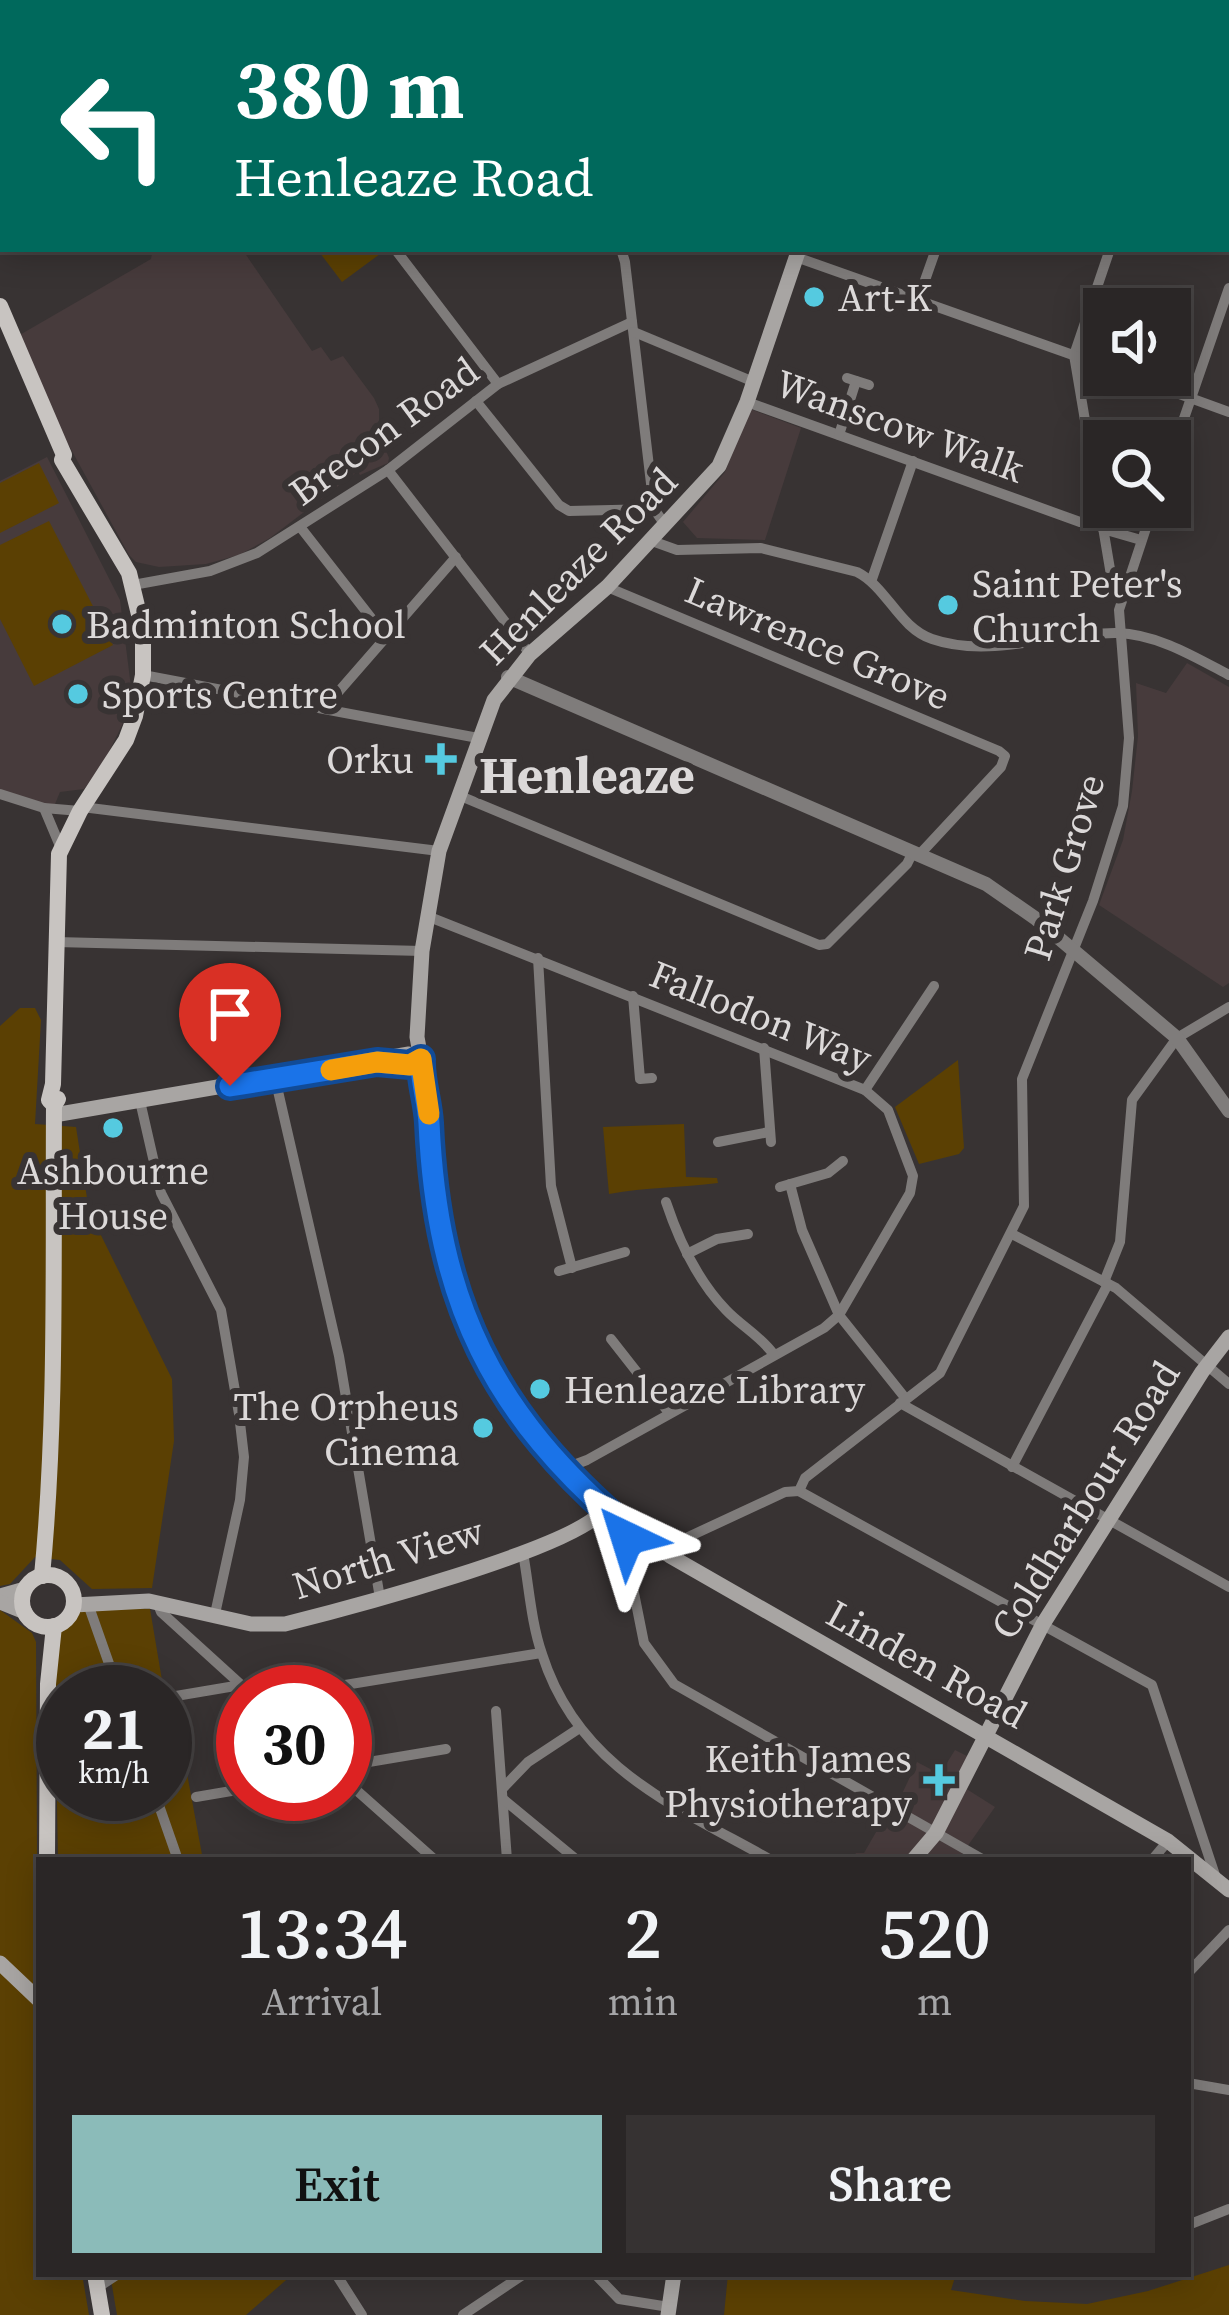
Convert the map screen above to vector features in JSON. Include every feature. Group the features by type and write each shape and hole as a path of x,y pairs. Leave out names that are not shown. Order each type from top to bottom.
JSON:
{"main road":[{"name":"Henleaze Road","path":"421,1059 427,1047 421,1008 427,916 439,851 478,738 508,677 652,542 719,466 747,402 797,253"},
{"path":"0,306 68,463 131,579 143,631 143,675 126,740 63,844 69,851 60,869 49,1100 53,1110 55,1330 48,1576"},
{"path":"53,1110 140,1101 377,1062 410,1065 421,1059"},
{"name":"Coldharbour Road","path":"916,1857 936,1833 1043,1624 1229,1337"},
{"name":"North View","path":"82,1606 157,1602 268,1626 380,1598 523,1552 588,1526 604,1509"},
{"name":"Linden Road","path":"604,1509 670,1556 1188,1857"},
{"path":"0,1599 48,1576 67,1582 82,1606 48,1626"},
{"path":"25,1589 25,1612"},
{"path":"0,1599 48,1626"},
{"path":"47,1857 48,1626"},
{"name":"Linden Road","path":"1191,1859 1223,1884"},
{"path":"0,1964 36,1995"},
{"path":"668,2311 674,2277"},
{"path":"96,2281 102,2315"}],"street":[{"path":"397,252 498,384"},
{"path":"620,252 654,509 666,526"},
{"path":"918,300 935,252"},
{"name":"Park Grove","path":"1085,420 1074,356 1110,252"},
{"path":"797,253 1083,359"},
{"path":"1184,420 1229,288"},
{"path":"633,327 754,382"},
{"name":"Brecon Road","path":"131,579 236,563 301,528 388,470 498,384 633,327"},
{"path":"839,435 858,382"},
{"path":"1184,396 1229,412"},
{"path":"476,401 559,505 569,511 654,509"},
{"name":"Wanscow Walk","path":"747,402 1083,523"},
{"path":"872,579 914,461"},
{"path":"388,470 530,653"},
{"path":"301,528 386,637"},
{"name":"Park Grove","path":"1012,1234 1024,1206 1022,1079 1073,952 1123,806 1129,738 1119,633 1123,587 1111,575 1103,528"},
{"path":"1106,528 1141,540"},
{"path":"1123,587 1145,528"},
{"path":"652,542 677,550 761,548 838,567 872,579 912,627 927,638 948,643 1119,633 1156,640 1229,675"},
{"path":"332,708 333,698 456,557"},
{"name":"Lawrence Grove","path":"607,587 1004,756 1001,766 917,853"},
{"path":"143,675 478,738"},
{"path":"508,677 998,892 1178,1038 1229,1111"},
{"path":"0,794 44,808 439,851"},
{"path":"458,795 819,945 827,944 917,853"},
{"path":"44,808 63,844"},
{"name":"Fallodon Way","path":"427,916 866,1090 888,1110 913,1176 910,1193 839,1315"},
{"path":"56,942 422,951"},
{"path":"538,958 551,1186 566,1270 626,1252"},
{"path":"866,1090 934,986"},
{"path":"633,996 640,1079 652,1078"},
{"path":"1012,1467 1106,1283 1121,1236 1128,1109 1178,1038 1229,1007"},
{"path":"714,1142 770,1137 764,1048"},
{"path":"421,1059 429,1073 434,1201 446,1264 472,1336 514,1412 604,1509"},
{"path":"275,1078 339,1356 380,1598"},
{"path":"140,1101 161,1193 220,1310 239,1414 244,1457 240,1500 214,1614"},
{"path":"840,1170 785,1186 839,1315 903,1401 1229,1587"},
{"path":"666,1202 667,1223 722,1306 774,1355"},
{"path":"687,1254 741,1230"},
{"path":"799,1491 805,1478 940,1372 1012,1234 1106,1283 1229,1384"},
{"path":"568,1475 586,1460 824,1328 839,1315"},
{"path":"611,1339 669,1413"},
{"path":"670,1556 691,1536 785,1492 799,1491 1156,1688 1223,1884"},
{"path":"629,1530 626,1558 644,1643 674,1684 980,1857"},
{"path":"523,1552 541,1653 578,1729 612,1766 766,1857"},
{"path":"157,1602 161,1612 220,1665"},
{"path":"82,1606 107,1665"},
{"path":"372,1681 541,1653"},
{"path":"496,1711 507,1857"},
{"path":"502,1794 533,1758 578,1729"},
{"path":"372,1761 446,1749"},
{"path":"196,1797 216,1794"},
{"path":"502,1794 574,1857"},
{"path":"372,1806 425,1857"},
{"path":"164,1821 177,1857"},
{"path":"1155,1857 1168,1841"},
{"path":"1191,1970 1229,1930"},
{"path":"1191,2084 1227,2086"},
{"path":"1191,2224 1229,2209"},
{"path":"338,2277 361,2315"},
{"path":"463,2315 520,2277"},
{"path":"598,2277 619,2299 668,2311"}],"shaded area":[{"path":"152,252 244,252 312,351 321,347 331,361 343,356 374,398 388,463 360,475 358,471 270,538 239,555 206,564 159,567 136,562 11,340 151,259"},
{"path":"319,252 383,252 342,282"},
{"path":"750,409 801,428 765,540 697,538 683,522 725,472"},
{"name":"Badminton School","path":"47,457 120,600 131,687 123,723 102,766 84,789 60,792 55,804 46,805 0,791 0,481"},
{"path":"39,463 59,503 0,533 0,483"},
{"path":"49,521 113,645 34,686 0,619 0,545"},
{"path":"1187,663 1229,687 1229,983 1223,987 1099,905 1123,840 1132,791 1138,736 1136,683 1166,693"},
{"path":"20,1008 35,1008 41,1020 35,1124 76,1127 89,1211 172,1379 174,1441 152,1588 92,1589 60,1560 35,1557 10,1584 0,1586 0,1026"},
{"path":"958,1060 964,1148 959,1154 919,1164 895,1107"},
{"path":"684,1124 686,1177 717,1178 718,1183 609,1194 603,1127"},
{"path":"83,1604 150,1609 159,1665 55,1665 54,1634"},
{"path":"0,1610 32,1633 36,1642 36,2277 83,2277 89,2315 0,2315"},
{"path":"955,1750 979,1762 965,1788 995,1807 962,1857 854,1857 864,1853 887,1813 892,1815 917,1762 940,1774"},
{"path":"192,1800 202,1857 58,1857 57,1821 192,1821"},
{"path":"1229,2265 1229,2315 724,2315 728,2277 955,2277 951,2290 1087,2304 1148,2291"},
{"path":"111,2277 290,2277 246,2315 117,2315"}],"slow traffic":[{"path":"331,1070 377,1062 410,1065 421,1059 429,1114"}],"place":[{"name":"Art-K","path":"814,297"},
{"name":"Saint Peter's Church","path":"948,605"},
{"name":"Badminton School","path":"62,624"},
{"name":"Sports Centre","path":"78,694"},
{"name":"Orku","path":"441,759"},
{"name":"Ashbourne House","path":"113,1128"},
{"name":"Henleaze Library","path":"540,1389"},
{"name":"The Orpheus Cinema","path":"483,1428"},
{"name":"Keith James Physiotherapy","path":"939,1780"}],"district":[{"name":"Henleaze","path":"587,775"}],"route":[{"path":"230,1086 377,1062 410,1065 421,1059 434,1201 446,1264 472,1336 520,1421 562,1469 629,1530 627,1538"}]}
